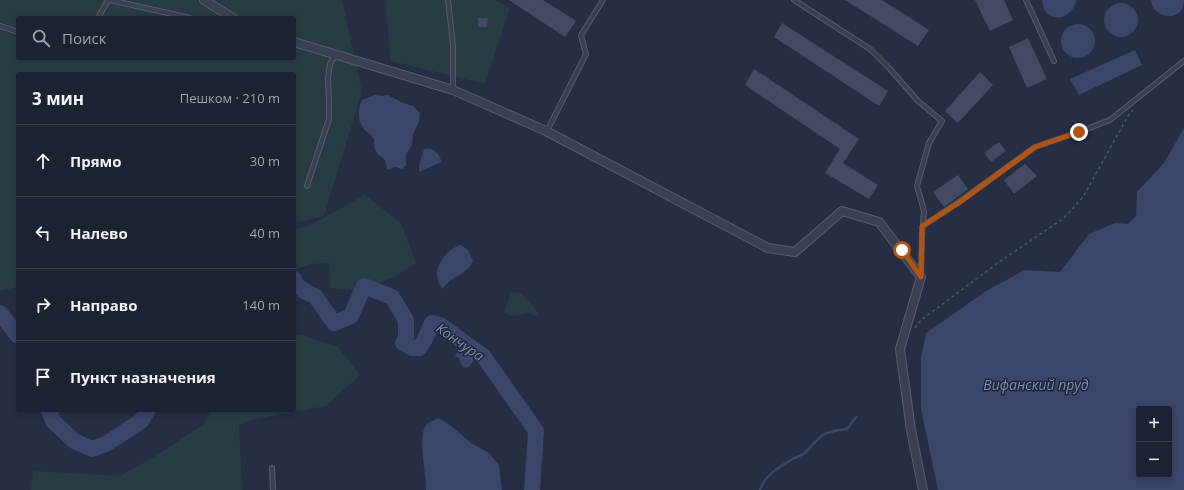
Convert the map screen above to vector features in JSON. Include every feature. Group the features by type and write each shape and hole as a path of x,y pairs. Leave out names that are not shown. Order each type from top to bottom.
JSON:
{"street":[{"path":"204,0 230,16"},
{"path":"296,43 454,90 546,132 768,248 795,252 842,211 879,222 921,277 900,349 911,430 923,490"}],"lane":[{"path":"99,16 109,0 181,16"},
{"path":"448,0 453,45 454,90"},
{"path":"546,132 586,54 581,35 602,0"},
{"path":"794,0 870,49 918,101 942,121 929,143 917,186 924,211 922,226 921,277"},
{"path":"1026,0 1054,61"},
{"path":"0,26 16,31"},
{"path":"307,186 329,119 328,78 330,64 336,54"},
{"path":"922,226 960,202 1035,147 1110,120 1184,61"},
{"path":"272,468 273,490"}],"path":[{"path":"913,332 921,320 1002,260 1064,218 1083,198 1128,116 1137,106"}],"shaded area":[{"path":"0,0 342,0 362,91 324,216 296,223 296,72 16,72 16,287 0,291"},
{"path":"385,0 495,0 510,8 485,84 391,61"},
{"path":"365,195 401,223 416,263 396,276 360,291 330,288 329,263 311,264 296,269 296,229 309,226"},
{"path":"511,292 521,293 537,311 539,317 529,313 512,316 504,313"},
{"path":"296,335 303,335 338,347 360,375 326,406 296,412"},
{"path":"210,412 294,412 251,420 239,425 242,490 31,490 33,471 120,476 159,454 204,424"}],"water":[{"path":"1042,0 1076,1 1069,14 1063,17 1057,17 1051,16 1047,13 1043,7"},
{"path":"1151,0 1184,0 1183,7 1179,12 1169,16 1157,12 1153,7"},
{"path":"1118,3 1124,3 1133,8 1137,14 1137,26 1133,32 1124,37 1118,37 1109,32 1104,23 1104,17 1109,8"},
{"path":"1075,24 1081,24 1090,29 1094,35 1094,47 1090,53 1081,58 1075,58 1066,53 1061,44 1061,38 1066,29"},
{"path":"1135,50 1142,65 1079,95 1070,79"},
{"path":"375,95 388,95 413,106 420,113 419,122 413,134 412,145 406,154 406,166 402,169 395,167 387,170 385,160 375,150 373,137 362,127 360,123 359,108 362,100"},
{"name":"Вифанский пруд","path":"1184,128 1184,490 938,490 921,409 921,358 926,333 986,291 1025,270 1060,272 1089,234 1115,223 1128,224 1136,216 1137,192 1164,163"},
{"path":"424,149 435,151 441,162 419,172 419,166"},
{"path":"461,245 468,250 473,261 468,269 451,280 442,289 438,282 438,267 449,252"},
{"path":"457,352 471,355 474,360 472,364 465,368 463,367 459,358 455,356"},
{"path":"438,418 450,425 471,443 489,453 499,465 502,490 426,490 422,437 427,424"}],"building":[{"path":"509,0 543,0 576,21 565,37"},
{"path":"845,0 882,0 929,30 918,46"},
{"path":"975,0 1004,0 1013,20 990,31"},
{"path":"478,18 488,18 487,27 478,27"},
{"path":"782,23 888,91 879,106 774,37"},
{"path":"1028,38 1047,79 1027,88 1009,47"},
{"path":"754,69 859,139 843,163 878,185 869,199 825,173 840,149 745,85"},
{"path":"980,72 993,85 958,123 945,111"},
{"path":"999,142 1006,151 991,162 984,153"},
{"path":"1025,164 1037,176 1014,194 1004,180"},
{"path":"958,175 968,189 944,207 933,192"}],"waterway":[{"name":"Кончура","path":"296,285 315,296 334,323 351,316 364,286 392,297 406,320 406,337 403,343 412,348 419,348 424,341 432,323 442,326 484,357 536,431 532,490"},
{"name":"Кончура","path":"0,313 16,333"},
{"name":"Кончура","path":"50,412 53,421 74,441 92,449 106,444 141,421 147,412"},
{"path":"760,490 768,476 777,469 805,453 823,435 847,429 856,417"}],"route":[{"path":"902,250 921,277 922,226 960,202 1035,147 1079,132"}]}
